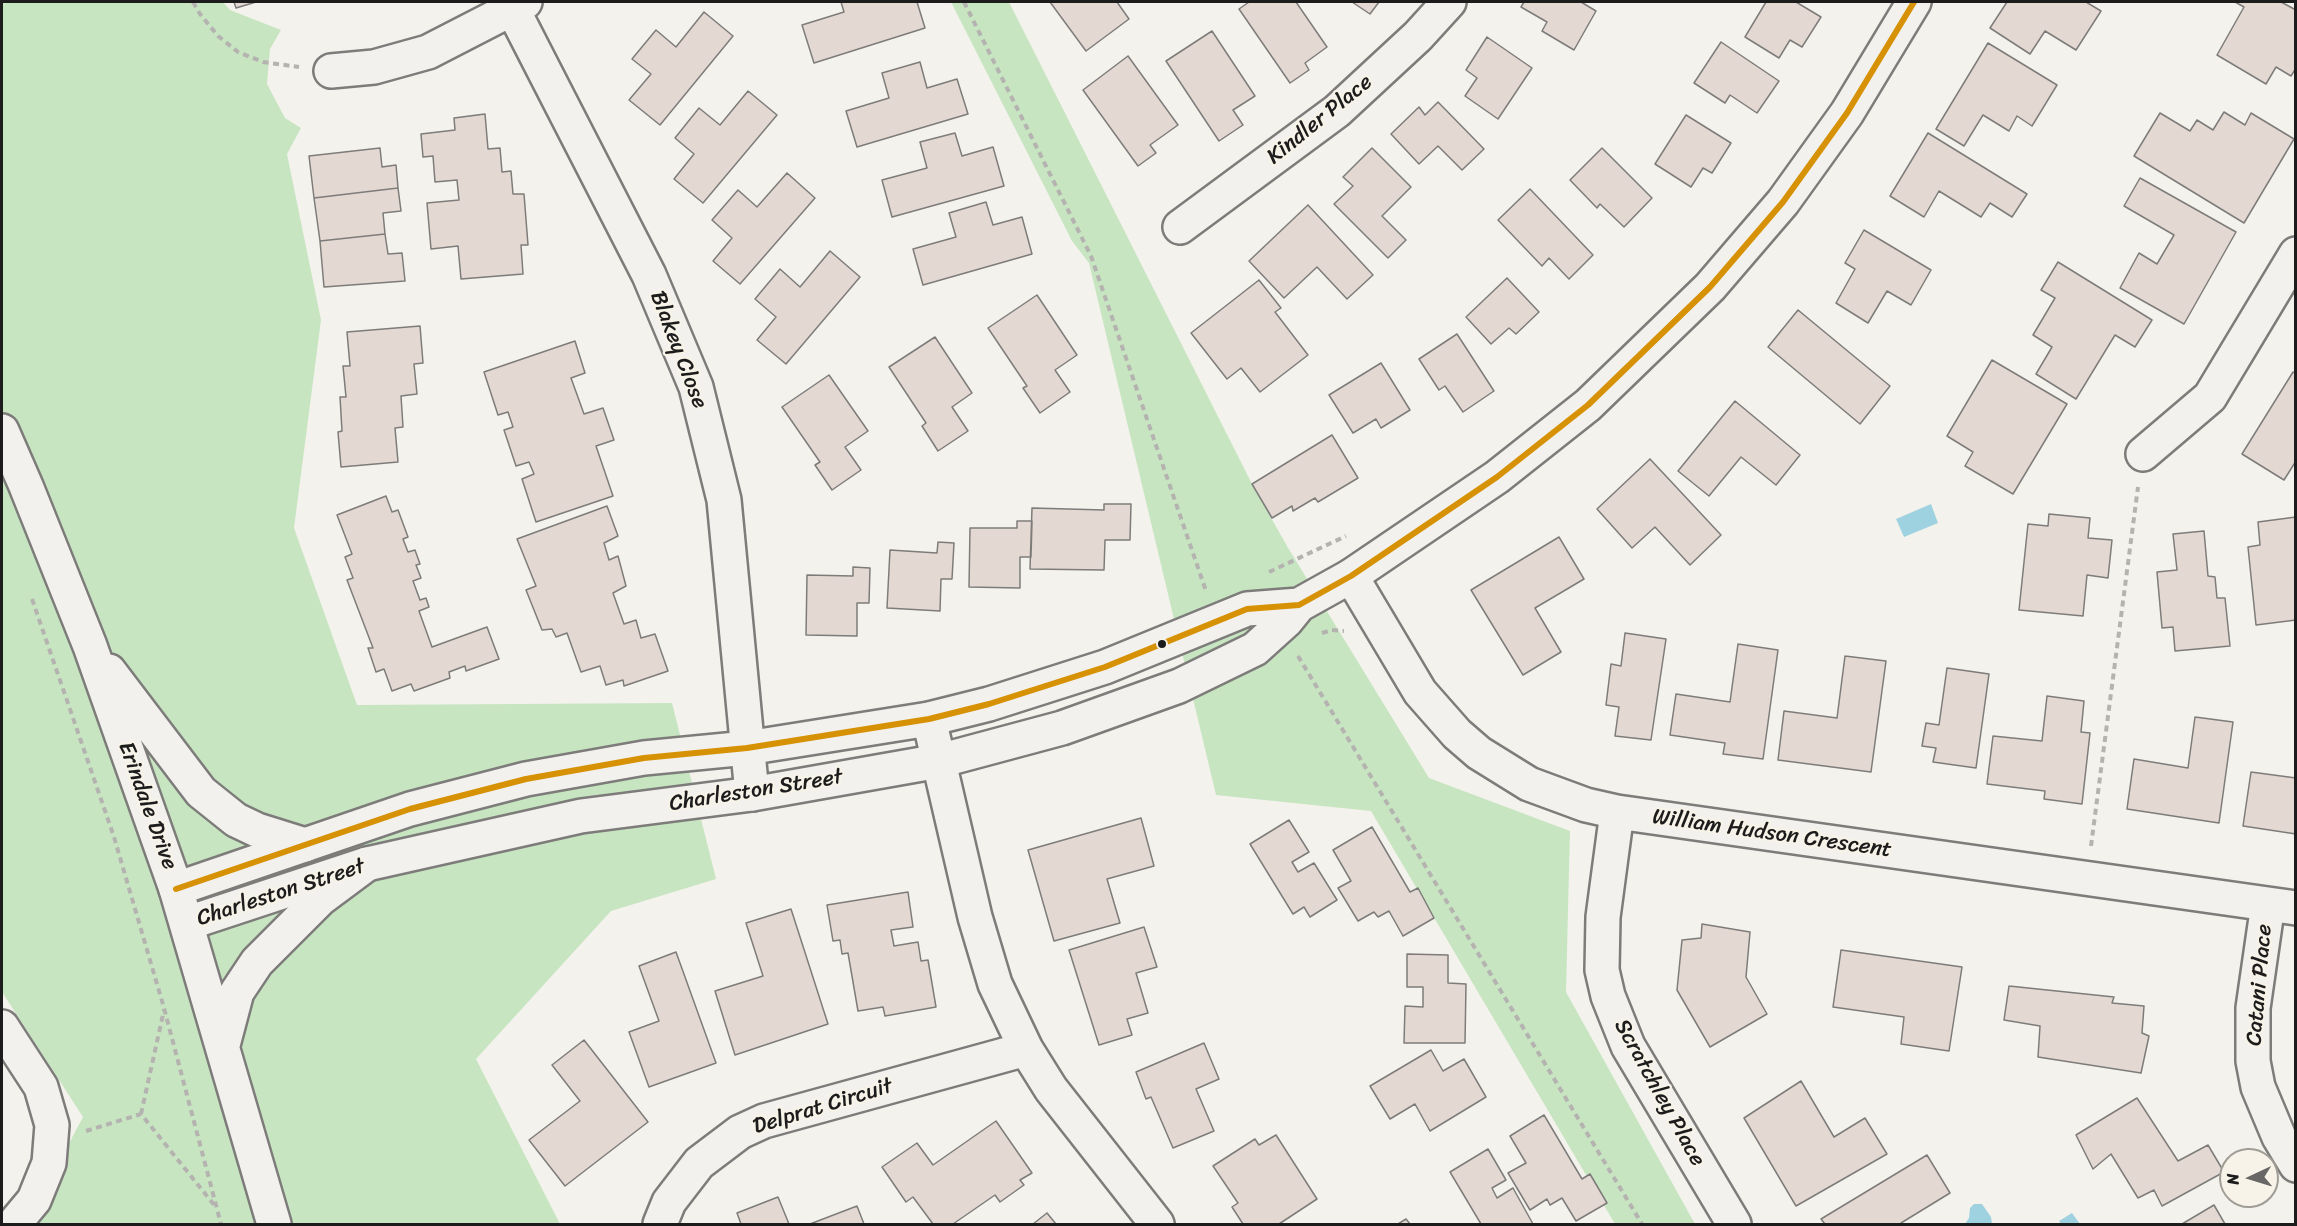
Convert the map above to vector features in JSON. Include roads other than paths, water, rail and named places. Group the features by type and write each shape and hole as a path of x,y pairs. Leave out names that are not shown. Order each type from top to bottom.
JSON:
{"street":[{"name":"Kindler Place","path":"1180,227 1337,111 1418,36 1449,2"},
{"name":"Charleston Street","path":"188,923 367,864 581,816 752,794 939,761 1062,729 1179,686 1255,650 1286,621 1299,605 1351,576 1497,477 1561,427 1588,405 1710,287 1782,202 1847,113 1914,2"},
{"name":"Blakey Close","path":"331,71 374,67 428,52 519,5 650,275 696,387 724,500 752,794"},
{"path":"2143,454 2210,397 2295,254"},
{"name":"Erindale Drive","path":"2,431 90,646 188,923 274,1224"},
{"name":"William Hudson Crescent","path":"1351,576 1420,692 1457,734 1479,753 1529,784 1586,806 2282,906"},
{"name":"Charleston Street","path":"176,889 410,809 526,779 644,758 747,748 929,719 989,704 1105,667 1247,609 1299,605"},
{"path":"90,646 201,792 236,820 257,830 305,845"},
{"path":"929,719 975,917 995,984 1026,1049 1051,1089 1156,1224"},
{"name":"Scratchley Place","path":"1617,812 1602,917 1602,970 1608,996 1628,1046 1734,1224"},
{"path":"223,1047 237,992 257,962 320,898 367,864"},
{"name":"Catani Place","path":"2282,906 2253,1008 2253,1061 2262,1097 2279,1137 2295,1165"},
{"path":"2,1027 41,1087 52,1125 50,1164 34,1200 14,1224"},
{"name":"Delprat Circuit","path":"660,1224 669,1202 699,1163 740,1132 764,1121 1026,1049"}],"water":[{"path":"1931,504 1938,523 1904,537 1896,519"},
{"path":"1974,1204 1982,1204 1991,1217 1992,1224 1965,1224 1969,1218 1970,1208"},
{"path":"2072,1213 2080,1224 2061,1224 2059,1221"}]}
